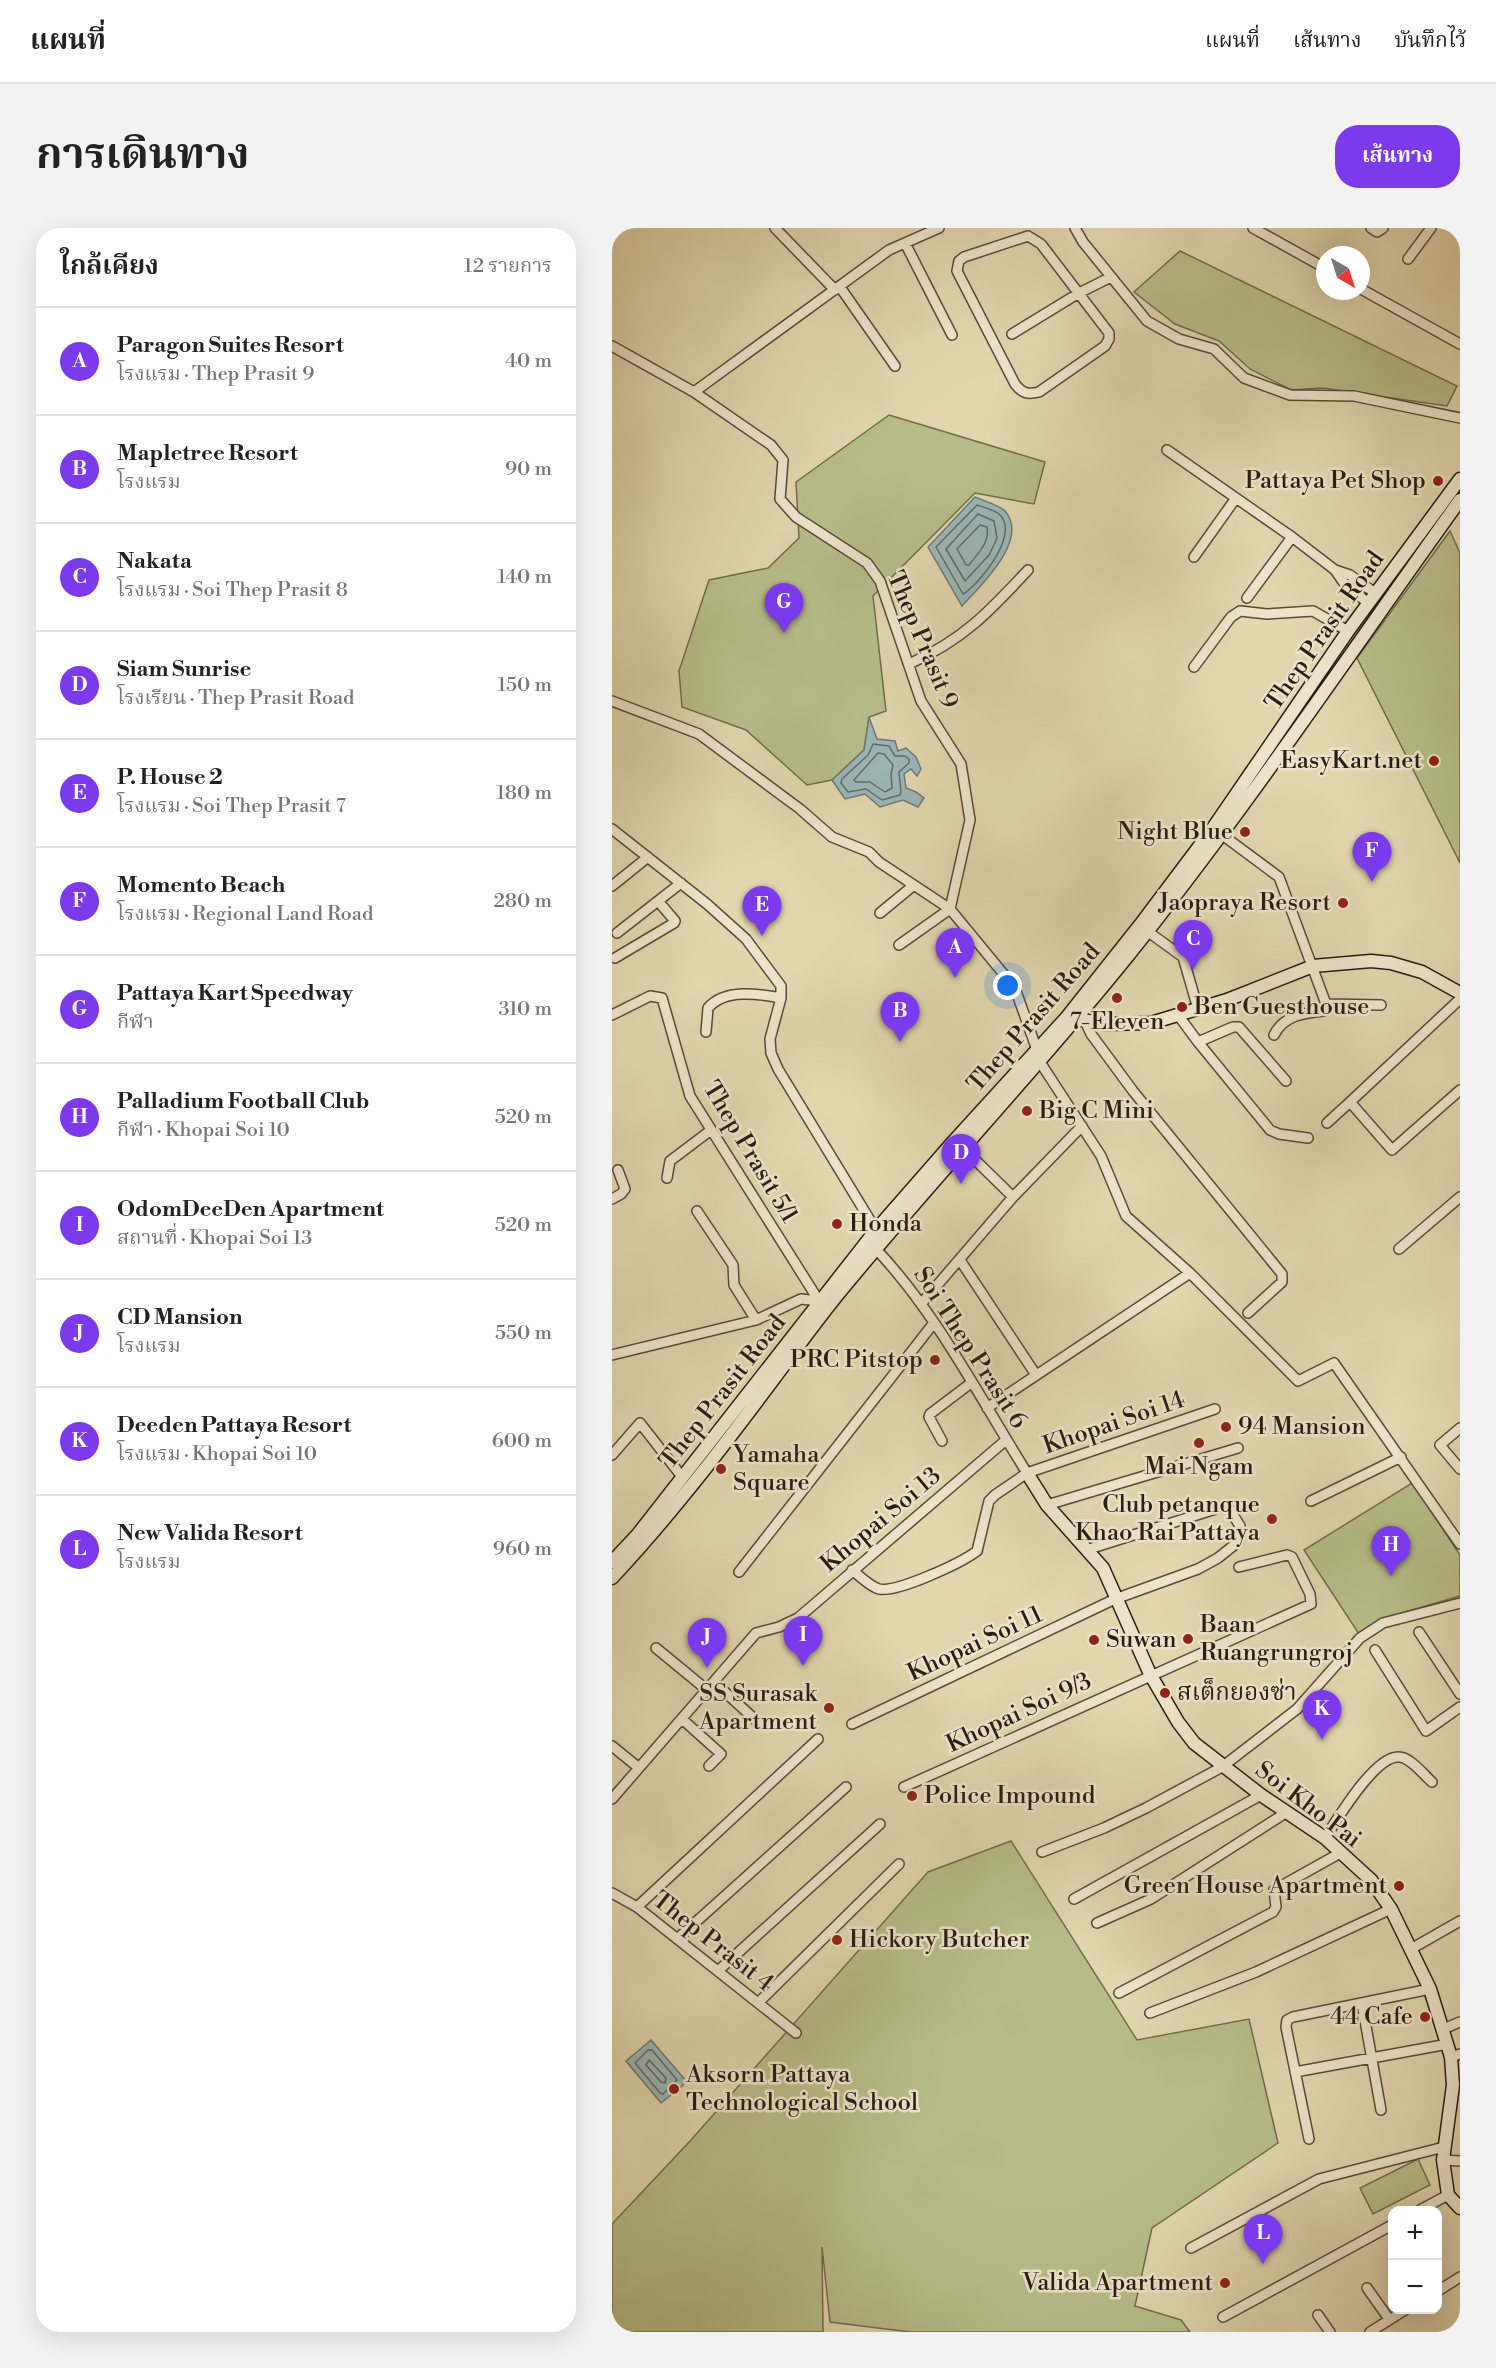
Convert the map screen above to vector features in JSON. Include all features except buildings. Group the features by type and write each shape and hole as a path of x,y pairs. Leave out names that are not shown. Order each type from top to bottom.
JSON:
{"main road":[{"name":"Thep Prasit Road","path":"1077,1018 1140,925 1213,828 1348,631 1460,479"},
{"name":"Thep Prasit Road","path":"612,1562 683,1478 876,1230 953,1142 1077,1018 1147,931 1221,834 1460,500"},
{"path":"1077,1018 1106,1024 1151,1023 1227,1000 1313,966 1371,962 1391,963 1422,972 1460,993"},
{"name":"Thep Prasit Road","path":"612,1578 648,1540 826,1308 875,1248 963,1148 1039,1056"},
{"path":"875,1248 876,1230"},
{"name":"Soi Kho Pai","path":"1027,1473 1047,1505 1103,1568 1150,1674 1178,1722 1194,1743 1222,1767 1341,1852 1371,1880 1390,1909 1430,1989 1448,2044 1456,2056 1443,2160 1448,2195"},
{"path":"1448,2195 1460,2208"}],"street":[{"path":"775,228 838,288 895,366"},
{"path":"694,392 889,250 939,228"},
{"path":"1075,228 1083,242 1147,321 1179,339 1214,349 1244,378 1290,395 1354,396 1460,418"},
{"path":"1253,228 1316,263"},
{"path":"1371,228 1377,232 1383,228"},
{"path":"1408,259 1431,228"},
{"path":"1028,236 1041,244 1079,293 1104,324 1109,333 1109,339 1105,346 1039,392 1029,395 1021,392 1015,384 957,271 958,266 964,257 1028,236"},
{"path":"905,243 952,335"},
{"path":"1012,334 1079,293 1111,277"},
{"path":"1370,294 1460,344"},
{"name":"Thep Prasit 9","path":"612,346 694,392 771,445 783,460 780,499 796,517 867,563 880,581 921,701 961,764 970,820 950,909"},
{"path":"1167,450 1292,537 1335,570 1344,583 1372,598"},
{"path":"1194,557 1236,498"},
{"path":"1247,598 1292,537"},
{"path":"909,664 934,653 965,633 1028,570"},
{"path":"1194,667 1231,617 1240,611 1267,614 1313,611 1348,631"},
{"path":"612,701 699,734 800,809 832,837 869,852 879,862 950,909 1006,977 1017,994 1039,1056 1101,1156 1126,1216 1190,1273 1298,1381 1334,1363 1459,1540"},
{"path":"614,832 681,883 746,939 781,986 781,998 770,1040 771,1053 778,1069 876,1230"},
{"path":"1221,834 1279,877 1326,1004 1327,1008 1324,1011 1299,1014 1290,1018 1277,1028 1274,1035"},
{"path":"612,886 648,857"},
{"path":"617,933 681,883"},
{"path":"880,913 914,885"},
{"path":"615,958 674,923 675,921 658,901"},
{"path":"899,945 950,909"},
{"path":"1147,931 1183,957 1198,1009"},
{"path":"706,1032 708,1008 722,999 740,994 781,998"},
{"name":"Thep Prasit 5/1","path":"612,1015 650,996 662,998 690,1096 819,1301"},
{"path":"1327,1123 1460,999"},
{"path":"1326,1004 1381,1005"},
{"path":"1178,1015 1270,1130 1279,1134 1308,1138"},
{"path":"1077,1018 1133,1091 1282,1274 1282,1281 1248,1312"},
{"path":"1198,1042 1233,1027 1239,1027 1286,1081"},
{"path":"1350,1102 1392,1150 1460,1090"},
{"path":"921,1304 1013,1197 1082,1126"},
{"path":"667,1178 670,1161 711,1130"},
{"path":"963,1148 1013,1197"},
{"path":"612,1199 625,1189 618,1170"},
{"path":"1399,1249 1460,1197"},
{"path":"698,1211 733,1265 734,1286 756,1320"},
{"name":"Soi Thep Prasit 6","path":"875,1248 899,1274 921,1304 1027,1473"},
{"path":"960,1260 1036,1375"},
{"path":"987,1408 1190,1273"},
{"path":"613,1353 756,1320 801,1299 819,1301"},
{"path":"739,1572 933,1324"},
{"path":"942,1441 929,1417 930,1414 971,1383"},
{"name":"Khopai Soi 14","path":"852,1570 874,1587 887,1590 950,1566 977,1551 989,1501 1027,1473 1215,1409"},
{"path":"612,1455 640,1423 683,1478"},
{"path":"1460,1428 1440,1445 1460,1469"},
{"name":"Khopai Soi 13","path":"612,1799 756,1633 779,1627 798,1617 1006,1440"},
{"path":"1047,1505 1238,1448"},
{"path":"1311,1501 1401,1457"},
{"name":"Khopai Soi 11","path":"852,1724 1115,1599 1198,1569 1229,1551 1238,1542 1240,1526 1230,1510 1222,1507 1086,1550"},
{"name":"Khopai Soi 9/3","path":"904,1787 1150,1674 1311,1604 1310,1594 1292,1557 1287,1555 1239,1567"},
{"path":"1042,1852 1104,1828 1222,1767 1297,1709 1360,1638 1383,1623 1460,1603"},
{"path":"1419,1632 1460,1694"},
{"path":"656,1648 707,1690"},
{"path":"1375,1650 1426,1731 1460,1707"},
{"path":"714,1682 761,1725"},
{"path":"682,1719 721,1754 709,1766"},
{"path":"637,1907 818,1739"},
{"path":"612,1746 639,1768"},
{"path":"1325,1839 1353,1795 1379,1766 1389,1759 1399,1757 1406,1760 1432,1782"},
{"path":"677,1939 846,1787"},
{"path":"1074,1899 1261,1795"},
{"path":"1098,1923 1151,1899 1287,1812"},
{"path":"719,1970 880,1824"},
{"path":"1119,1993 1273,1912 1274,1890 1341,1852"},
{"path":"759,2002 899,1864"},
{"name":"Thep Prasit 4","path":"612,1893 637,1907 796,2033"},
{"path":"1150,2013 1256,1972 1390,1909"},
{"path":"1411,1949 1460,1921"},
{"path":"1309,2139 1286,2026 1287,2020 1430,1989"},
{"path":"1362,2004 1382,2110"},
{"path":"1443,2029 1460,2022"},
{"path":"1295,2073 1448,2044"},
{"path":"1191,2248 1319,2179 1444,2147"},
{"path":"1443,2160 1460,2161"},
{"path":"1429,2206 1448,2195"},
{"path":"1223,2317 1388,2227"},
{"path":"1442,2287 1460,2277"},
{"path":"1367,2288 1389,2319"},
{"path":"1318,2314 1330,2332"},
{"path":"1370,2332 1398,2314"}],"green space":[{"path":"1180,251 1457,386 1447,406 1323,388 1291,390 1250,369 1219,341 1175,324 1134,292"},
{"path":"889,415 1045,462 1034,504 975,493 873,596 886,711 869,717 864,750 832,780 807,785 746,730 682,707 679,671 709,580 768,568 799,538 796,482"},
{"name":"EasyKart.net","path":"1450,531 1460,553 1460,863 1357,658"},
{"path":"1412,1483 1460,1555 1460,1596 1381,1619 1359,1634 1304,1550"},
{"path":"1011,1841 1137,2040 1249,2019 1278,2143 1152,2228 1135,2306 1181,2320 1190,2332 910,2332 830,2322 822,2247 823,2332 612,2332 612,2224 691,2140 928,1872"},
{"path":"1418,2159 1430,2185 1373,2214 1360,2188"}],"water":[{"path":"975,497 1005,511 1011,523 1011,535 1000,562 962,606 928,547"},
{"path":"869,717 877,739 895,741 898,751 906,748 916,757 921,769 917,776 911,769 904,774 906,788 924,798 918,807 903,800 880,807 865,794 845,799 832,780 864,750"},
{"path":"651,2040 687,2082 661,2103 626,2061"}],"place":[{"name":"Pattaya Pet Shop","path":"1438,481"},
{"name":"Pattaya Kart Speedway","path":"784,633"},
{"name":"EasyKart.net","path":"1434,761"},
{"name":"Night Blue","path":"1245,832"},
{"name":"Momento Beach","path":"1372,882"},
{"name":"Jaopraya Resort","path":"1343,903"},
{"name":"P. House 2","path":"762,936"},
{"name":"Nakata","path":"1193,970"},
{"name":"Paragon Suites Resort","path":"955,978"},
{"name":"7-Eleven","path":"1117,998"},
{"name":"Ben Guesthouse","path":"1182,1007"},
{"name":"Mapletree Resort","path":"900,1042"},
{"name":"Big C Mini","path":"1027,1111"},
{"name":"Siam Sunrise","path":"961,1184"},
{"name":"Honda","path":"837,1224"},
{"name":"PRC Pitstop","path":"935,1360"},
{"name":"94 Mansion","path":"1226,1427"},
{"name":"Mai Ngam","path":"1199,1443"},
{"name":"Yamaha Square","path":"721,1469"},
{"name":"Club petanque Khao Rai Pattaya","path":"1272,1519"},
{"name":"Palladium Football Club","path":"1391,1576"},
{"name":"Baan Ruangrungroj","path":"1188,1639"},
{"name":"Suwan","path":"1094,1640"},
{"name":"OdomDeeDen Apartment","path":"803,1666"},
{"name":"CD Mansion","path":"707,1668"},
{"name":"สเต็กยองซ่า","path":"1165,1693"},
{"name":"SS Surasak Apartment","path":"829,1708"},
{"name":"Deeden Pattaya Resort","path":"1322,1740"},
{"name":"Police Impound","path":"912,1796"},
{"name":"Green House Apartment","path":"1399,1886"},
{"name":"Hickory Butcher","path":"837,1940"},
{"name":"44 Cafe","path":"1425,2017"},
{"name":"Aksorn Pattaya Technological School","path":"674,2089"},
{"name":"New Valida Resort","path":"1263,2264"},
{"name":"Valida Apartment","path":"1225,2283"}]}
